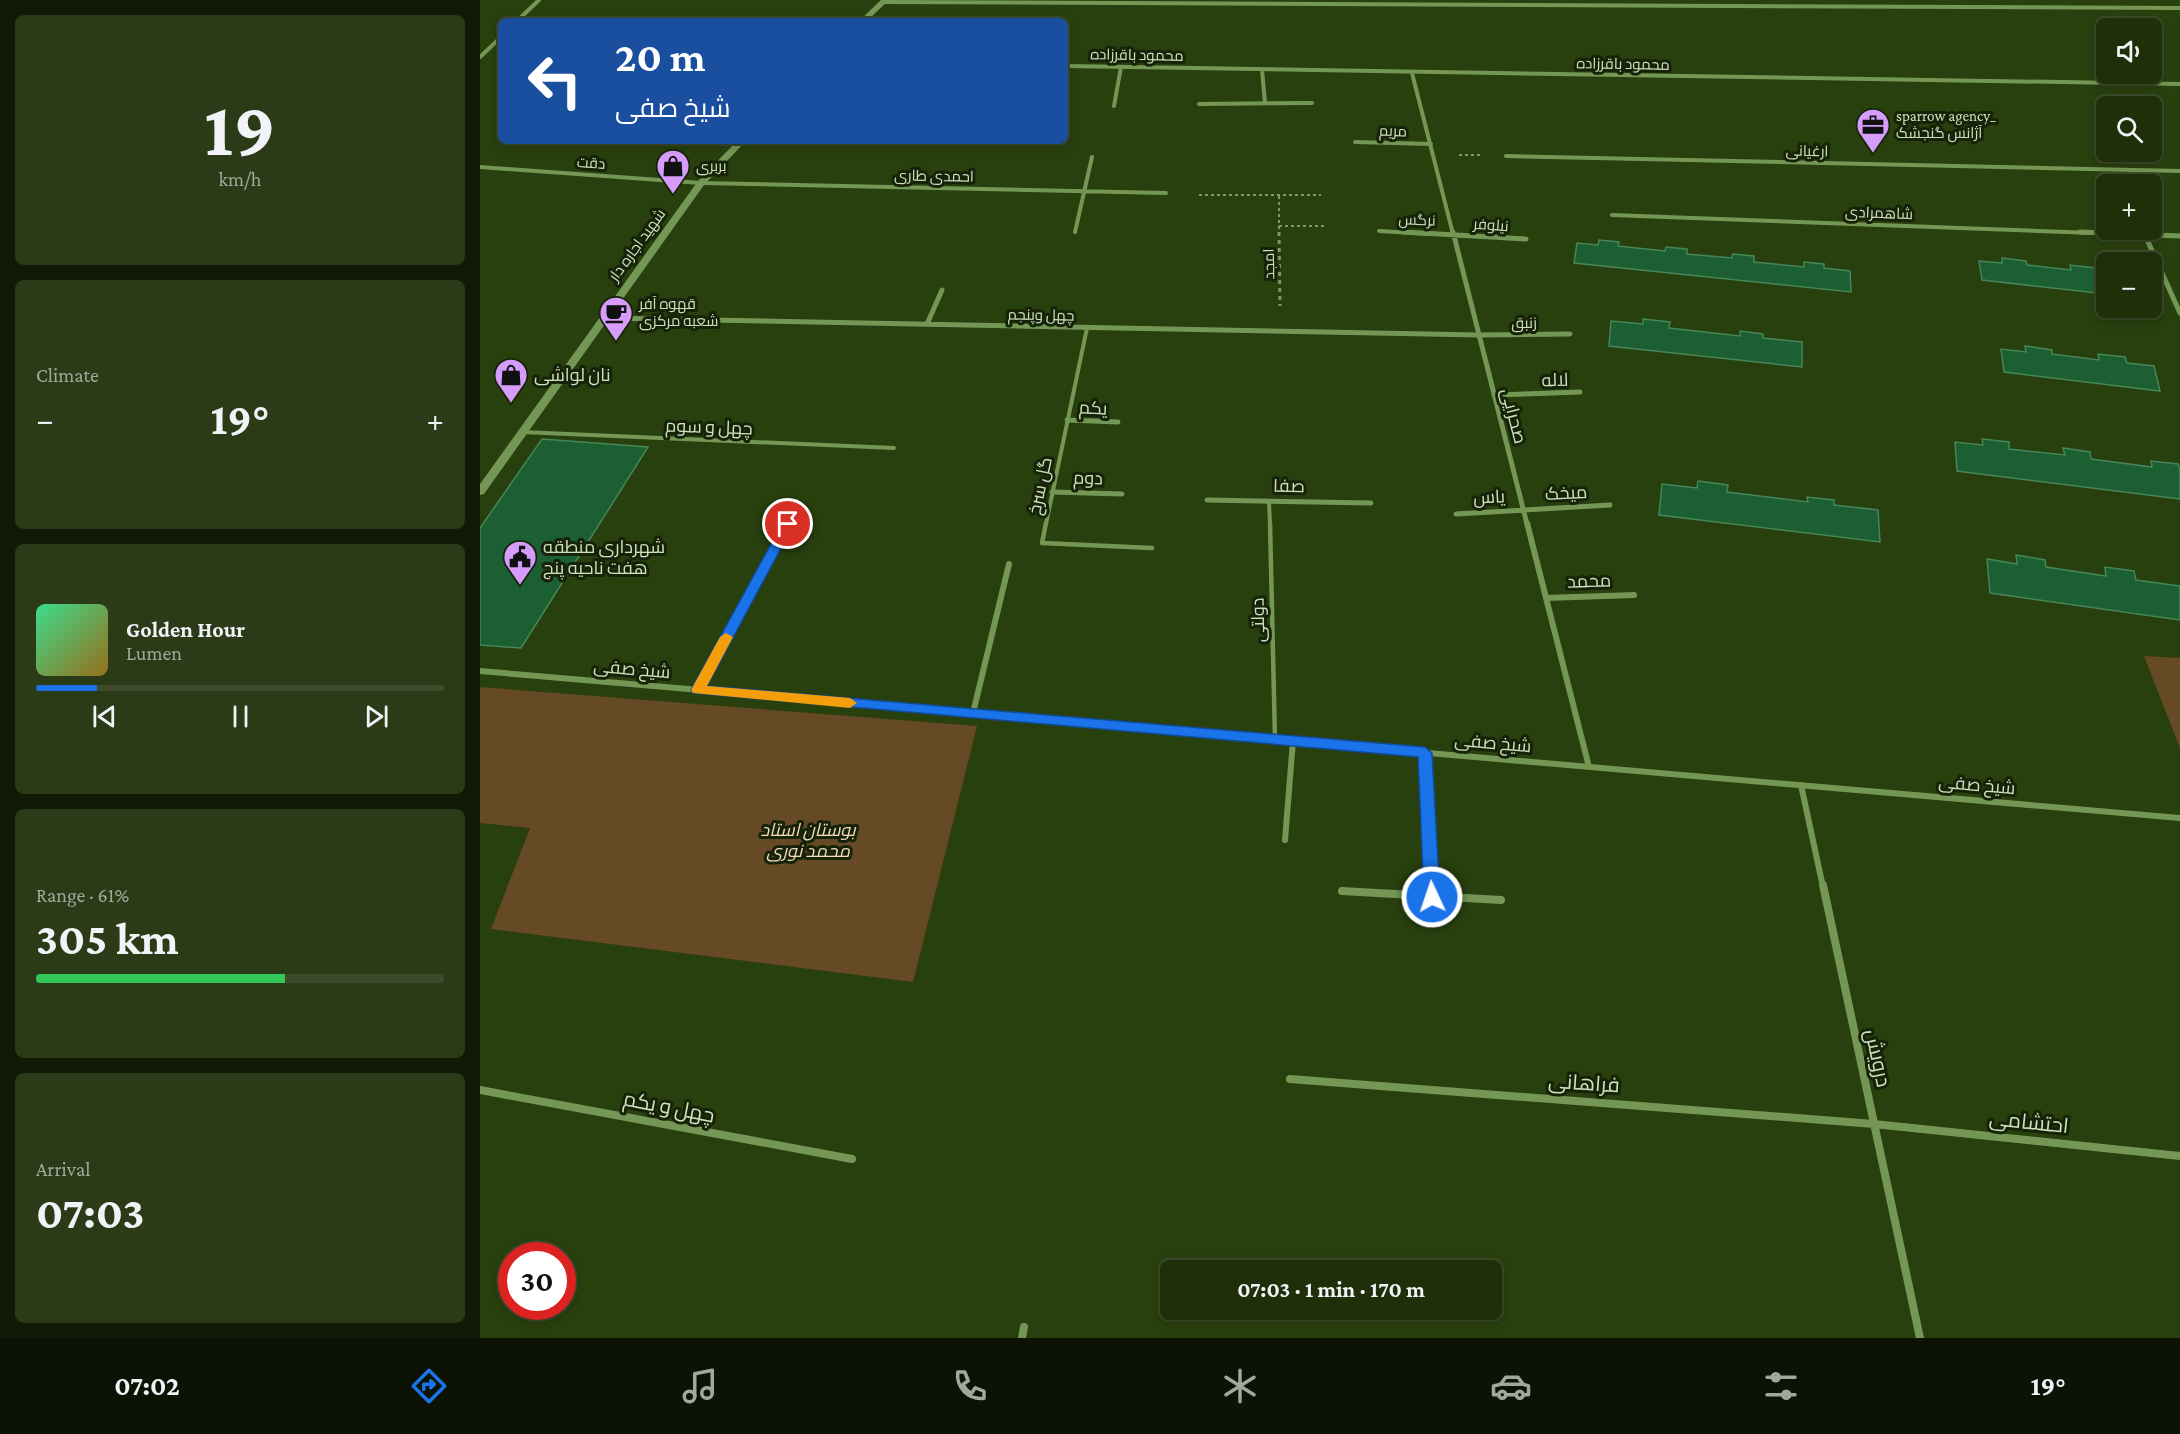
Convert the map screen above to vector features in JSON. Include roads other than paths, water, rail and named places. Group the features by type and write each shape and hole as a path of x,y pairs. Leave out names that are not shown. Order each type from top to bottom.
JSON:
{"main road":[{"path":"866,18 884,1"},
{"name":"شهید اجاره دار","path":"480,492 602,318 701,183 739,144"}],"street":[{"path":"520,18 539,0"},
{"path":"884,1 2179,9"},
{"path":"480,57 498,40"},
{"name":"محمود باقرزاده","path":"1068,66 2180,84"},
{"path":"1114,106 1121,67"},
{"path":"1262,70 1265,103"},
{"name":"صحرایی","path":"1413,73 1588,767"},
{"path":"1199,104 1312,103"},
{"name":"مریم","path":"1355,142 1431,144"},
{"name":"ارغیانی","path":"1506,156 2180,171"},
{"path":"1075,232 1092,157"},
{"name":"دقت","path":"480,167 701,183"},
{"name":"احمدی طاری","path":"701,183 1166,193"},
{"name":"شاهمرادی","path":"1612,215 2096,233"},
{"name":"نرگس","path":"1379,231 1454,234"},
{"name":"نیلوفر","path":"1454,234 1526,239"},
{"name":"شاهمرادی","path":"2162,235 2180,236"},
{"path":"2147,240 2180,313"},
{"path":"927,324 942,290"},
{"name":"چهل وپنجم","path":"602,318 1479,335"},
{"name":"زنبق","path":"1479,335 1570,334"},
{"name":"لاله","path":"1494,395 1580,392"},
{"name":"یکم","path":"1067,420 1118,422"},
{"name":"دوم","path":"1052,492 1122,494"},
{"name":"صفا","path":"1207,500 1371,503"},
{"name":"میخک","path":"1524,510 1610,505"},
{"name":"یاس","path":"1456,514 1524,510"},
{"path":"973,713 1009,564"},
{"name":"محمد","path":"1546,598 1634,595"},
{"name":"شیخ صفی","path":"480,671 2180,818"},
{"path":"1284,840 1293,741"},
{"path":"1425,753 1432,897"},
{"name":"درویش","path":"1801,785 1920,1338"},
{"path":"1342,891 1501,900"},
{"name":"فراهانی","path":"1290,1079 1874,1124"},
{"name":"چهل و یکم","path":"480,1090 852,1159"},
{"name":"احتشامی","path":"1874,1124 2180,1156"},
{"path":"1022,1338 1024,1327"}],"lane":[{"name":"گل سرخ","path":"1087,328 1042,543 1152,548"},
{"name":"چهل و سوم","path":"522,432 894,448"},
{"name":"دولتی","path":"1269,501 1275,740"},
{"path":"698,690 799,504"}],"place":[{"name":"sparrow agency_ آژانس گنجشک","path":"1873,154"},
{"name":"بربری","path":"673,195"},
{"name":"قهوه آفر شعبه مرکزی","path":"616,342"},
{"name":"نان لواشی","path":"511,404"},
{"name":"شهرداری منطقه هفت ناحیه پنج","path":"520,586"}],"park label":[{"name":"بوستان استاد محمد نوری","path":"808,840"}]}
